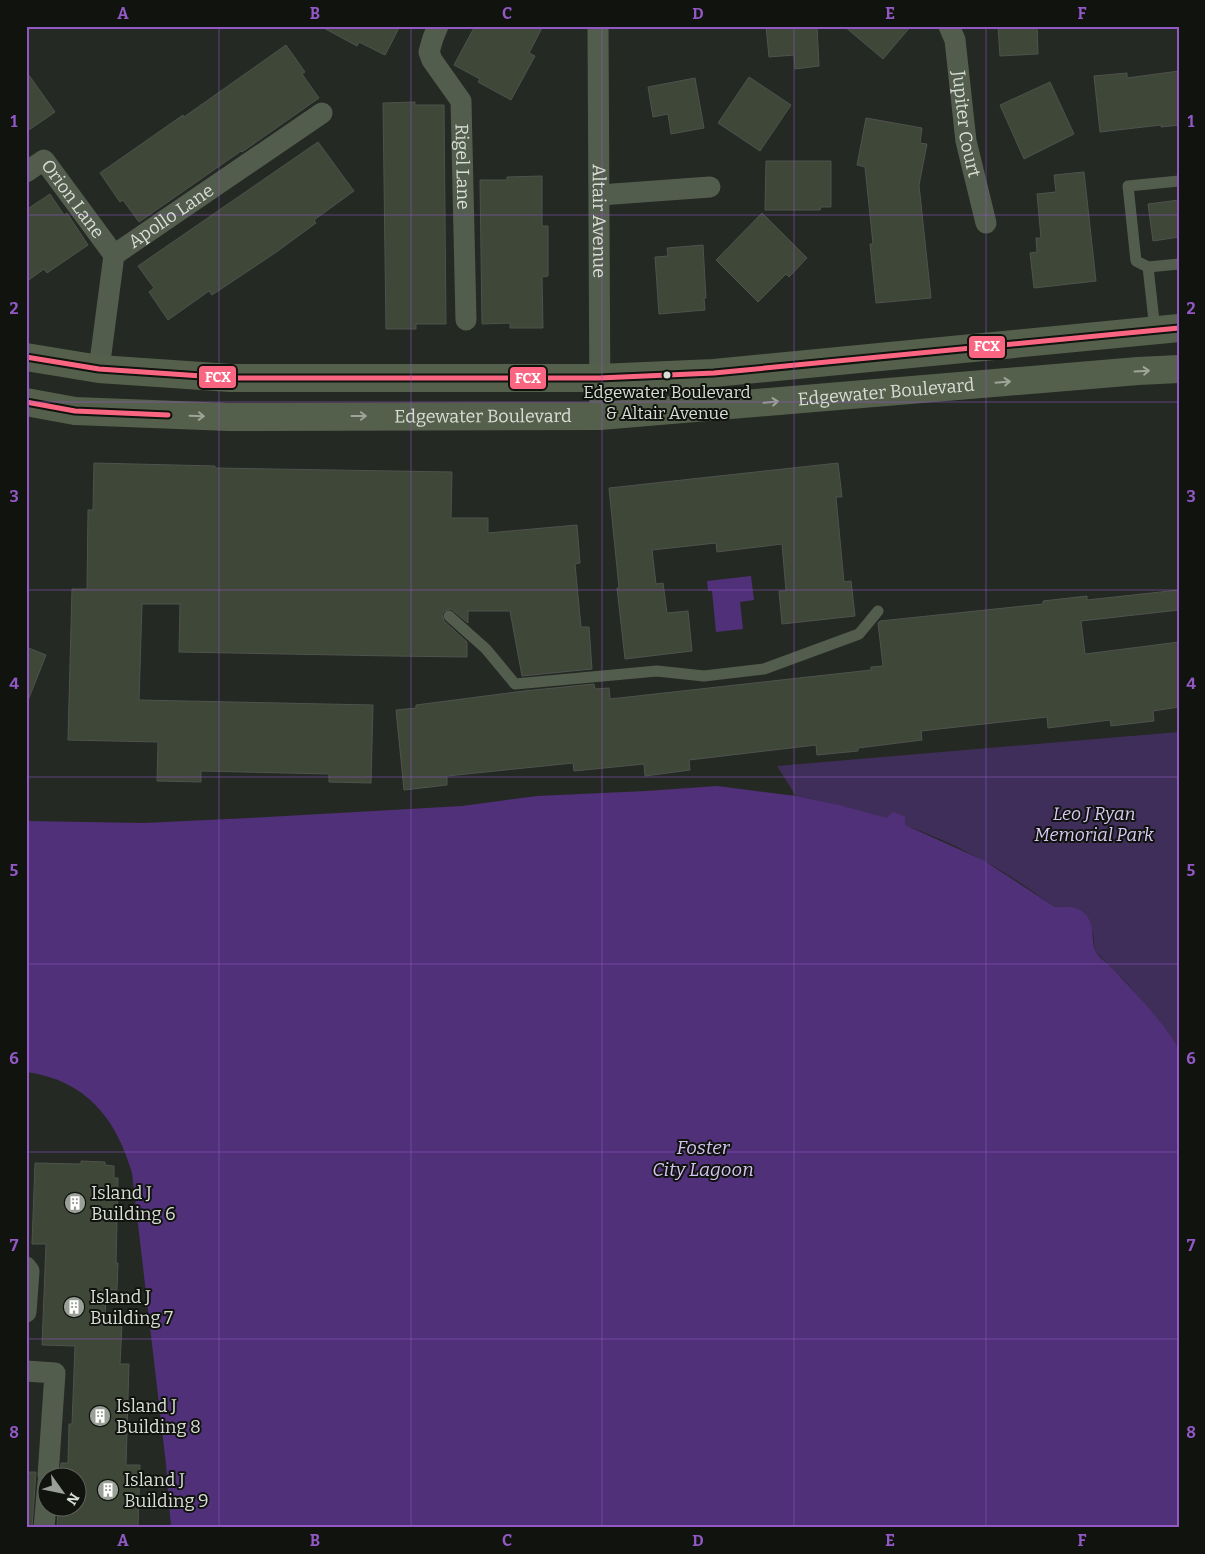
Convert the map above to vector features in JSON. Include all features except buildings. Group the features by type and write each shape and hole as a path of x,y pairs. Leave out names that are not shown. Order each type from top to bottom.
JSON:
{"main road":[{"name":"Edgewater Boulevard","path":"26,357 99,369 231,378 599,378 714,373 1167,329"},
{"name":"Edgewater Boulevard","path":"26,402 75,411 229,417 600,416 1179,369"}],"street":[{"name":"Rigel Lane","path":"438,26 429,52 432,60 460,101 466,320"},
{"name":"Altair Avenue","path":"598,26 600,416"},
{"name":"Jupiter Court","path":"949,26 955,40 966,141 986,223"},
{"name":"Apollo Lane","path":"99,369 114,255 322,113"},
{"name":"Orion Lane","path":"26,172 44,160 114,255"},
{"path":"600,195 710,187"},
{"path":"26,1267 29,1270 26,1312"},
{"path":"26,1371 55,1373 49,1466"}],"lane":[{"path":"1179,181 1128,186 1136,261 1148,267 1179,264"},
{"path":"1148,267 1167,329"},
{"path":"449,616 486,649 515,684 657,671 704,676 764,669 859,634 878,611"}],"green space":[{"name":"Leo J Ryan Memorial Park","path":"1179,732 1179,1049 1128,984 1095,951 1093,933 1077,909 1066,906 1055,907 993,866 962,849 916,829 845,807 796,796 777,766"}],"water":[{"path":"751,576 754,600 740,602 743,629 716,632 712,591 708,591 707,581"},
{"name":"Foster City Lagoon","path":"717,786 796,796 887,818 893,812 905,817 905,825 983,860 1055,907 1078,909 1090,921 1095,950 1160,1021 1176,1044 1179,1051 1177,1066 1179,1069 1179,1528 171,1528 166,1464 132,1173 117,1135 95,1105 82,1093 66,1083 47,1076 26,1072 26,821 144,823 249,818 462,806 537,796"}],"transit line":[{"name":"FCX","path":"26,357 99,369 231,378 599,378 714,373 1179,328"},
{"name":"FCX","path":"26,402 75,411 168,415"}],"place":[{"name":"Edgewater Boulevard & Altair Avenue","path":"667,375"},
{"name":"Island J Building 6","path":"75,1203"},
{"name":"Island J Building 7","path":"74,1307"},
{"name":"Island J Building 8","path":"100,1416"},
{"name":"Island J Building 9","path":"108,1490"}]}
